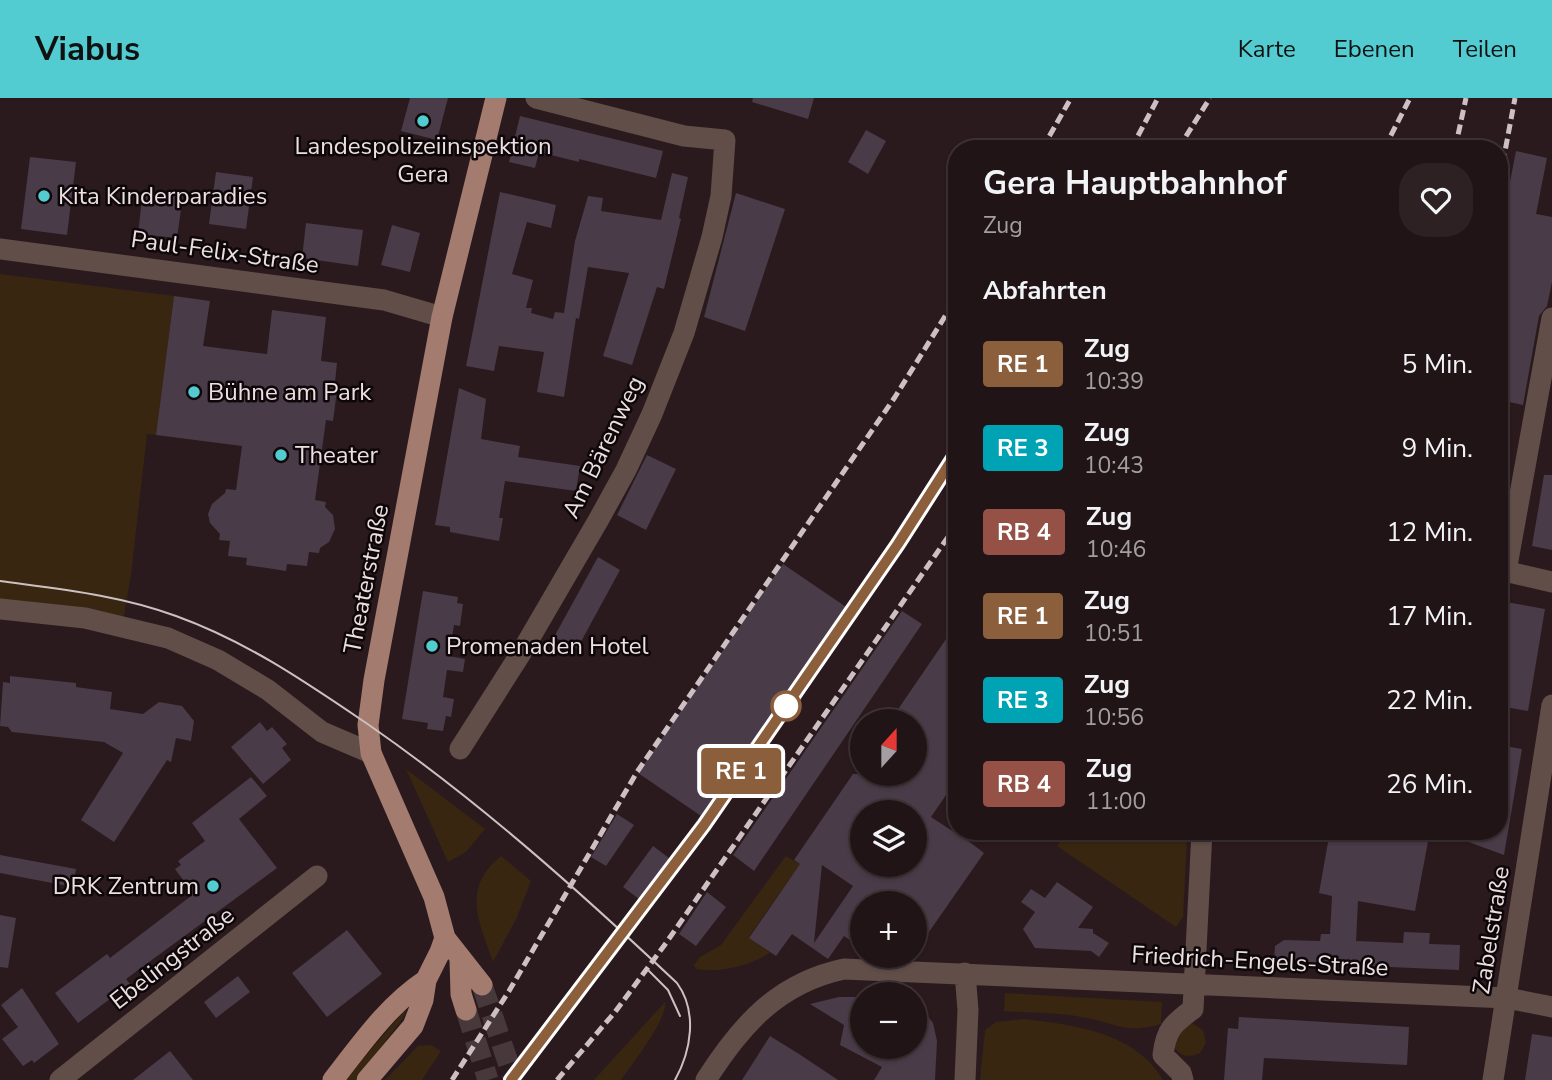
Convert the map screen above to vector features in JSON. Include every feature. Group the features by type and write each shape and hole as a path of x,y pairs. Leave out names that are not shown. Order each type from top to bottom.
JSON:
{"main road":[{"name":"Theaterstraße","path":"482,985 445,938 434,897 371,753 368,725 442,317 496,98"},
{"path":"367,1080 413,1026 423,1000 426,980 445,938"},
{"path":"460,960 461,994 466,1010"},
{"path":"333,1080 390,1010 426,980"}],"street":[{"name":"Am Bärenweg","path":"460,750 521,653 626,470 652,414 684,333 721,196 725,140 684,136 536,98"},
{"name":"Paul-Felix-Straße","path":"0,249 384,300 442,317"},
{"path":"1508,545 1552,318"},
{"path":"1508,572 1552,582"},
{"path":"0,610 85,618 168,638 218,660 268,690 322,732 371,753"},
{"name":"Zabelstraße","path":"1493,1080 1552,705"},
{"path":"1183,1080 1181,1073 1163,1055 1165,1037 1174,1023 1193,1009 1202,840"},
{"name":"Ebelingstraße","path":"60,1080 317,876"},
{"name":"Friedrich-Engels-Straße","path":"706,1080 717,1062 763,1007 781,993 806,980 844,969 1507,998 1552,1007"},
{"path":"965,974 968,1010 965,1080"}],"shaded area":[{"path":"0,274 174,296 156,435 147,434 131,575 123,620 0,603"},
{"path":"406,769 485,829 466,852 448,862"},
{"path":"1061,840 1187,840 1183,917 1176,927 1057,846"},
{"path":"501,856 531,881 517,917 493,962 479,919 477,893 481,880"},
{"path":"786,856 811,871 792,875 749,937 770,953 753,962 734,967 696,969 694,965 700,957 721,945"},
{"path":"1005,993 1162,1002 1161,1024 1128,1028 1072,1015 1004,1011"},
{"path":"665,1002 655,1030 621,1080 594,1080"},
{"path":"405,1010 401,1021 355,1080 345,1080"},
{"path":"1024,1019 1083,1028 1120,1041 1151,1064 1163,1080 980,1080 985,1030 996,1022"},
{"path":"1192,1023 1203,1030 1206,1042 1200,1053 1192,1056 1178,1052 1173,1045 1185,1024"},
{"path":"431,1045 441,1051 422,1080 385,1080 418,1046"}],"building":[{"name":"Landespolizeiinspektion Gera","path":"410,98 448,98 437,140 401,131"},
{"path":"753,98 814,98 808,119 752,102"},
{"path":"520,116 663,151 656,178 539,152 535,168 509,162"},
{"path":"866,130 886,141 868,174 848,162"},
{"path":"1516,151 1547,158 1536,214 1552,217 1552,282 1547,306 1539,316 1523,405 1508,402 1508,192"},
{"path":"30,157 76,162 67,235 21,229"},
{"path":"216,172 253,177 246,229 209,224"},
{"path":"672,173 688,177 679,218 681,219 664,289 657,287 632,365 603,356 629,273 588,267 579,319 576,318 564,397 537,392 544,352 499,346 494,371 466,366 500,192 556,205 551,228 527,222 512,274 533,280 526,308 532,308 531,313 553,319 555,312 564,313 575,241 588,196 603,198 601,211 661,220"},
{"path":"143,190 183,195 177,238 138,234"},
{"path":"736,193 785,209 745,331 704,317"},
{"path":"306,223 363,230 358,266 302,258"},
{"path":"392,225 420,233 410,272 381,265"},
{"name":"Theater","path":"174,296 210,301 203,346 267,354 272,310 326,317 321,361 337,363 335,382 338,383 333,421 326,420 315,500 326,502 325,507 333,515 335,529 329,542 320,548 319,553 309,552 307,566 287,564 286,571 246,565 247,558 228,556 230,541 219,540 220,534 210,523 208,514 212,504 226,489 236,490 242,446 156,435"},
{"path":"459,388 486,399 481,439 520,446 518,457 580,466 576,491 505,481 499,518 503,518 499,541 450,532 450,527 435,525"},
{"path":"647,455 676,469 646,530 617,515"},
{"path":"1544,475 1552,475 1552,550 1532,546"},
{"path":"598,557 620,570 577,649 554,637"},
{"path":"783,564 852,611 707,820 638,773"},
{"path":"423,591 458,597 457,603 463,604 460,626 454,625 449,656 465,659 463,672 447,670 443,697 454,699 451,717 446,716 443,731 427,729 428,723 402,719"},
{"path":"1508,602 1545,609 1528,711 1508,707"},
{"path":"902,611 922,624 864,709 850,709 850,730 754,871 733,855"},
{"path":"948,636 948,792 931,817 948,828 948,840 967,840 984,853 927,935 927,891 850,891 850,940 844,936 828,959 792,934 776,956 749,938 800,864 794,860 850,778 850,786 928,786 928,709 898,709","holes":["822,865 853,886 814,943"]},
{"path":"10,676 76,683 76,687 112,692 110,709 143,714 159,702 182,706 194,721 191,741 176,738 171,762 167,760 114,842 81,820 123,753 104,742 12,732 8,727 0,726 3,682 10,683"},
{"path":"260,722 267,731 272,727 287,744 282,748 291,760 263,784 231,747"},
{"path":"1508,746 1522,749 1508,831"},
{"path":"251,777 267,796 239,819 277,868 126,979 130,984 78,1023 55,993 107,954 110,958 191,896 189,894 192,892 175,869 181,865 178,861 205,841 192,823"},
{"path":"617,814 634,825 606,866 591,857"},
{"path":"1328,840 1428,840 1415,911 1358,901 1356,941 1403,943 1404,932 1430,933 1429,944 1460,945 1459,970 1274,962 1275,946 1284,940 1320,941 1321,934 1330,934 1332,896 1319,893"},
{"path":"1463,840 1507,840 1504,855"},
{"path":"653,846 673,861 643,902 623,887"},
{"path":"0,855 76,869 73,887 0,873"},
{"path":"1057,882 1093,907 1078,928 1093,929 1093,933 1109,943 1099,957 1091,951 1035,948 1023,929 1035,912 1021,902 1031,889 1045,898"},
{"path":"707,892 726,907 696,946 679,934"},
{"path":"0,915 16,918 8,968 0,967"},
{"path":"347,930 382,974 327,1017 292,973"},
{"path":"238,976 250,992 216,1018 204,1002"},
{"path":"22,988 59,1044 34,1063 32,1060 23,1066 2,1039 18,1027 1,1005"},
{"path":"850,997 850,1050 840,1045 844,1025 810,1004"},
{"path":"927,1015 933,1023 937,1041 935,1080 874,1080 882,1067 867,1059 927,1059"},
{"path":"1239,1017 1409,1027 1407,1065 1264,1058 1262,1080 1224,1080 1228,1028 1238,1029"},
{"path":"1532,1034 1552,1037 1552,1080 1525,1080"},
{"path":"770,1036 799,1054 838,1080 742,1080"},
{"path":"170,1051 193,1080 133,1080"}],"tunnel":[{"path":"482,985 514,1080"},
{"path":"466,1010 488,1080"}],"tram line":[{"path":"0,581 111,598 155,609 202,626 300,679 410,754 528,848 677,983 688,1006 690,1032 685,1057 675,1080"},
{"path":"649,971 668,990 680,1016"}],"railway":[{"path":"1047,140 1071,98"},
{"path":"1136,140 1158,98"},
{"path":"1184,140 1210,98"},
{"path":"1389,140 1410,98"},
{"path":"1457,140 1466,98"},
{"path":"1507,140 1515,98"},
{"path":"452,1080 509,991 637,772 895,397 948,312"},
{"path":"511,1080 704,825 898,544 948,466"},
{"path":"557,1080 615,1012 666,943 948,537"}],"train":[{"path":"511,1080 704,825 898,544 948,467"}],"place":[{"name":"Landespolizeiinspektion Gera","path":"423,121"},
{"name":"Kita Kinderparadies","path":"44,196"},
{"name":"Bühne am Park","path":"194,392"},
{"name":"Theater","path":"281,455"},
{"name":"Promenaden Hotel","path":"432,646"},
{"name":"DRK Zentrum","path":"213,886"}]}
